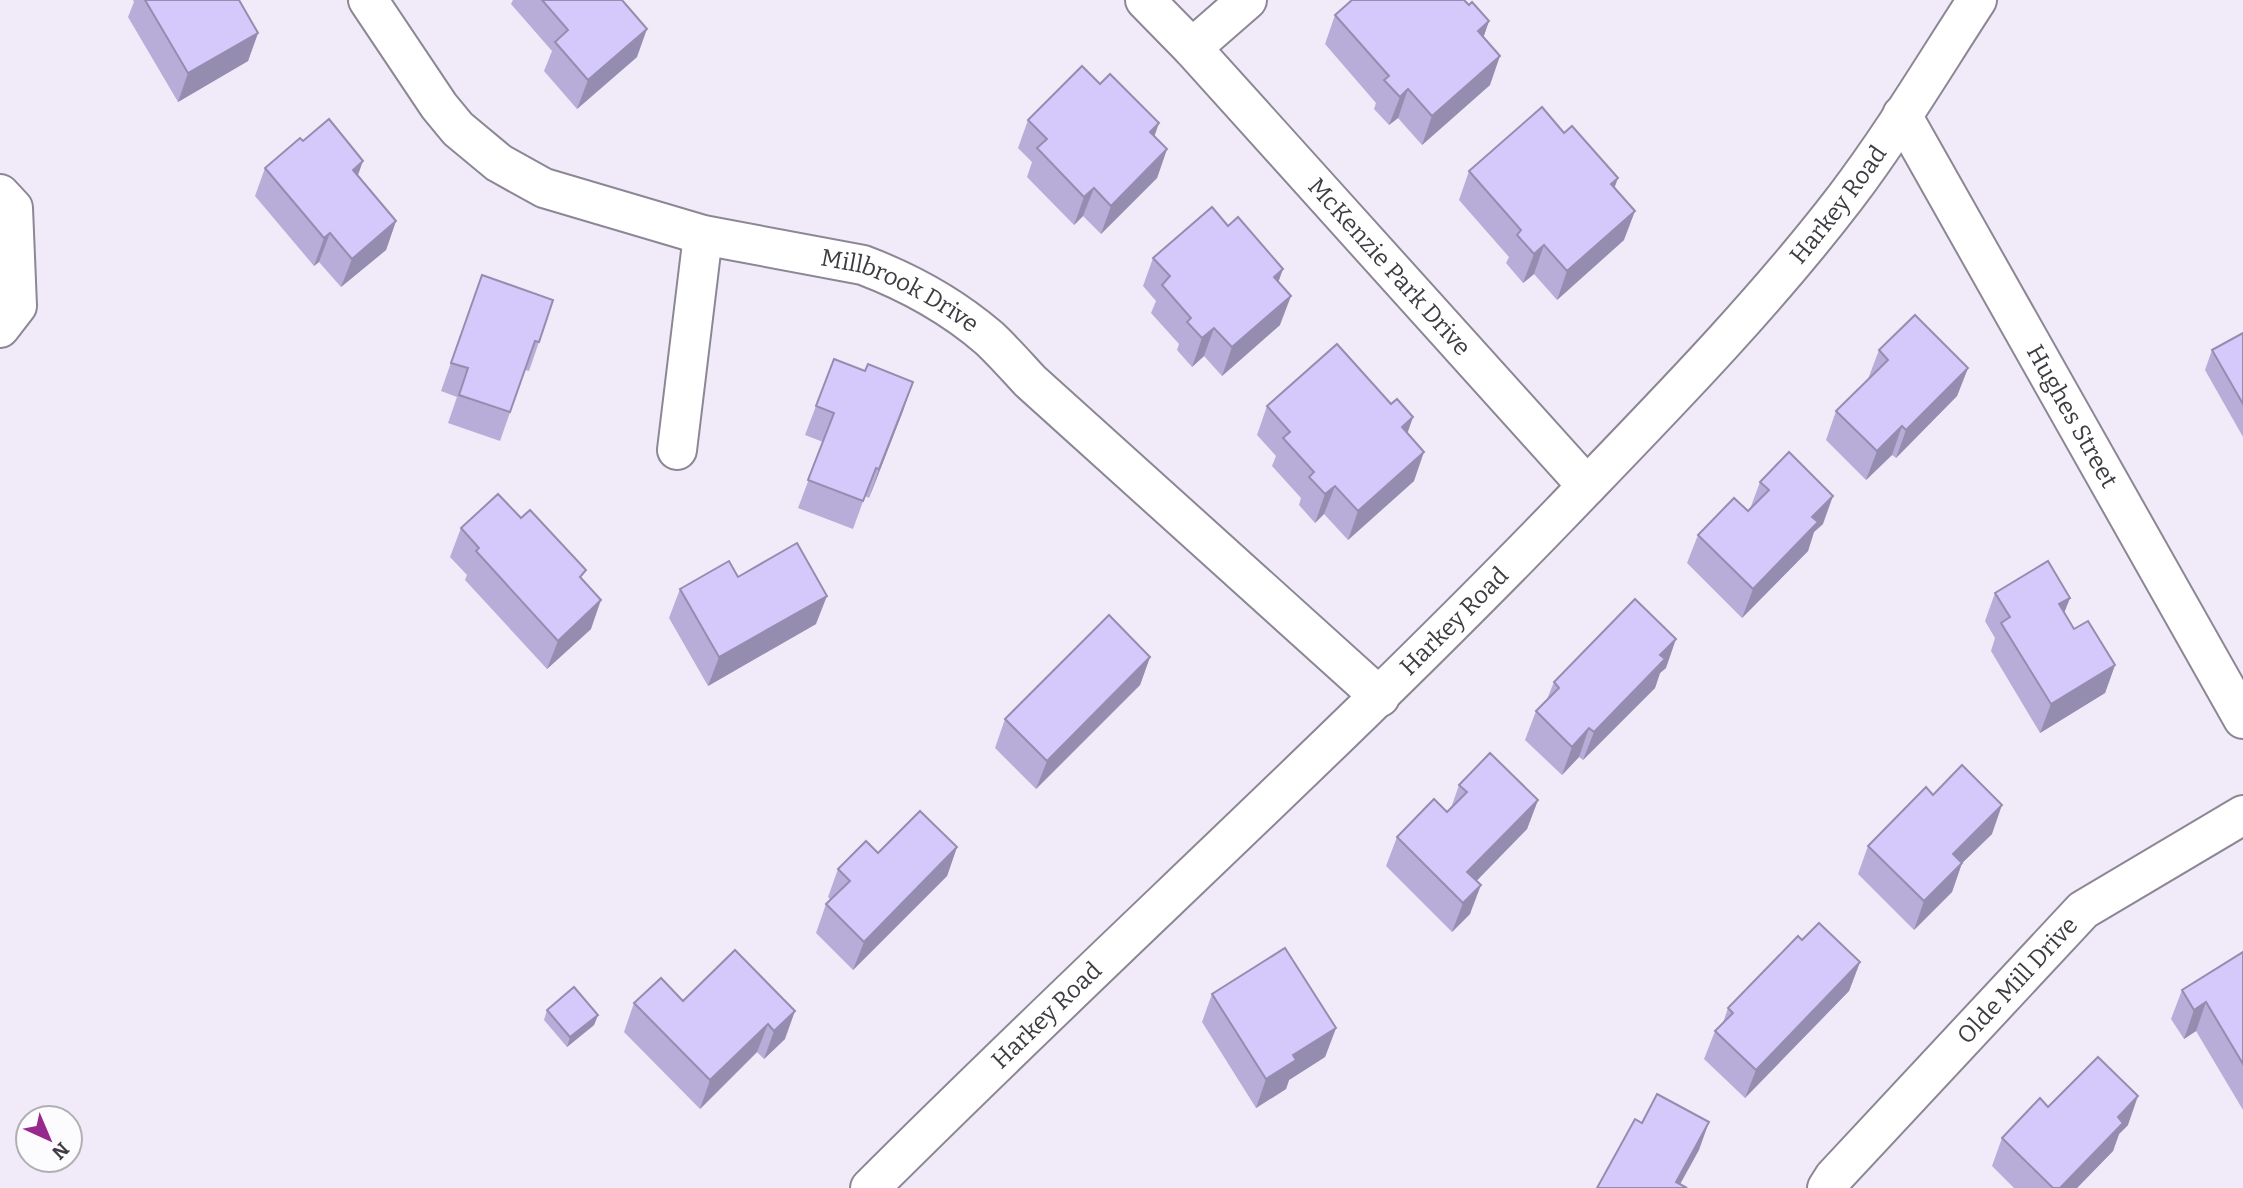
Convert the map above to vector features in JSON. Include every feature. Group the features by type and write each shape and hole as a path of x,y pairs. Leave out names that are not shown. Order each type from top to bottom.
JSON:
{"street":[{"name":"Millbrook Drive","path":"368,0 439,106 458,129 499,163 544,188 703,235 863,265 883,272 940,303 988,338 1030,381 1380,697"},
{"name":"McKenzie Park Drive","path":"1145,0 1192,48 1587,486"},
{"path":"1192,48 1247,0"},
{"name":"Harkey Road","path":"870,1188 1380,697 1699,370 1847,196 1976,0"},
{"name":"Hughes Street","path":"1902,115 2243,719"},
{"path":"0,194 13,208 17,306 0,328"},
{"path":"677,450 703,235"},
{"name":"Olde Mill Drive","path":"1827,1188 1834,1177 2083,910 2243,815"}],"building":[{"path":"145,0 239,0 258,33 188,73"},
{"path":"542,0 622,0 647,29 588,80 555,42 568,30"},
{"path":"1352,0 1464,0 1469,5 1472,2 1489,21 1478,31 1500,56 1432,116 1408,89 1400,97 1384,80 1389,76 1335,15"},
{"path":"1082,66 1100,84 1110,74 1159,123 1150,132 1167,149 1111,206 1094,188 1084,197 1037,148 1047,139 1028,120"},
{"path":"1542,107 1564,133 1572,126 1618,178 1611,184 1635,211 1567,271 1544,245 1534,254 1517,235 1521,230 1469,171"},
{"path":"329,119 363,161 353,170 396,221 352,259 330,233 324,238 265,168 300,138 303,141"},
{"path":"1212,207 1228,226 1238,217 1283,269 1274,277 1291,296 1232,347 1214,328 1202,338 1187,322 1191,318 1162,285 1170,276 1153,258"},
{"path":"482,275 553,300 539,342 535,341 510,412 459,395 468,368 451,363"},
{"path":"1915,315 1968,368 1906,430 1902,426 1877,451 1836,411 1888,360 1879,350"},
{"path":"2243,333 2243,404 2212,350"},
{"path":"1337,344 1391,404 1397,399 1413,417 1402,427 1424,452 1358,511 1335,486 1325,494 1309,477 1314,472 1283,438 1290,432 1267,406"},
{"path":"834,359 865,371 868,364 913,382 879,469 876,468 863,501 808,480 834,413 816,406"},
{"path":"1789,452 1833,496 1812,517 1818,522 1753,589 1698,535 1734,498 1748,511 1769,490 1760,482"},
{"path":"498,494 521,518 530,510 586,570 580,577 601,600 558,641 476,551 479,548 461,528"},
{"path":"797,543 827,596 719,657 680,589 729,561 738,577"},
{"path":"2048,561 2070,598 2059,604 2074,629 2088,621 2115,665 2051,704 2001,623 2010,617 1995,593"},
{"path":"1635,599 1676,639 1660,655 1665,659 1594,732 1589,728 1572,747 1536,711 1559,688 1554,682"},
{"path":"1109,615 1150,657 1047,761 1005,719"},
{"path":"1490,753 1538,800 1467,872 1481,885 1463,903 1397,837 1434,799 1447,812 1467,792 1459,785"},
{"path":"1962,765 2002,805 1953,854 1962,863 1924,901 1868,846 1926,787 1933,795"},
{"path":"920,811 957,847 864,942 826,904 850,881 838,869 866,841 878,853"},
{"path":"1819,923 1860,962 1756,1070 1715,1031 1733,1013 1728,1008 1798,936 1802,940"},
{"path":"1285,948 1336,1028 1293,1055 1296,1060 1266,1079 1212,994"},
{"path":"735,950 795,1011 774,1031 768,1024 710,1080 634,1003 661,978 683,1001"},
{"path":"2243,952 2243,1064 2206,1002 2194,1010 2182,990"},
{"path":"574,987 598,1015 570,1037 547,1010"},
{"path":"2098,1057 2138,1096 2118,1117 2123,1123 2060,1188 2053,1188 2002,1138 2040,1098 2048,1107"},
{"path":"1657,1094 1709,1122 1676,1182 1687,1188 1597,1188 1635,1119 1642,1123"}]}
